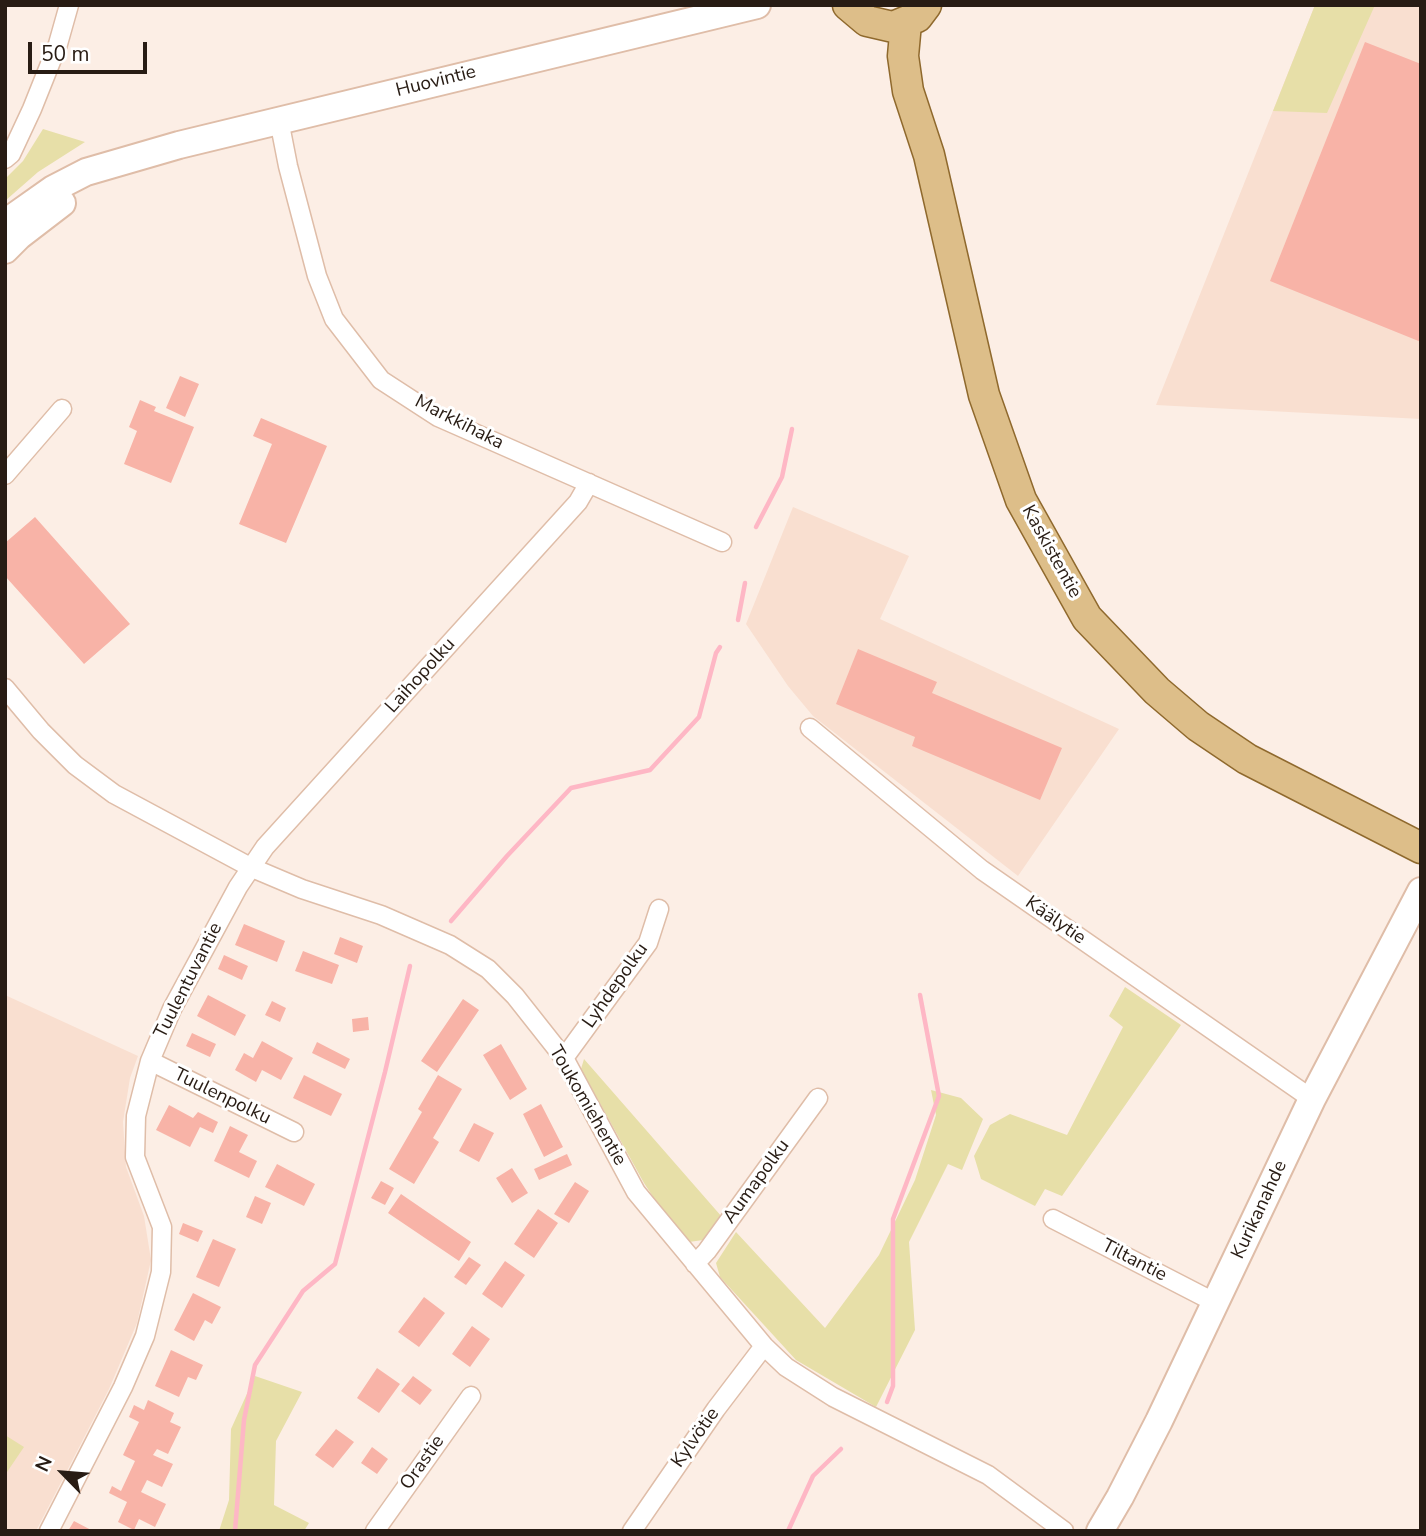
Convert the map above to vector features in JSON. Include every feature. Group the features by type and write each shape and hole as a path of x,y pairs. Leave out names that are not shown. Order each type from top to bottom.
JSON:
{"main road":[{"name":"Huovintie","path":"5,223 53,189 86,172 178,145 752,6"},
{"path":"857,13 894,27 916,14"},
{"name":"Kaskistentie","path":"857,13 908,91"},
{"name":"Kaskistentie","path":"916,14 903,56 908,91 929,155 984,394 1021,500 1087,618 1157,691 1198,726 1247,760 1421,848"},
{"name":"Huovintie","path":"5,250 59,205 125,162"},
{"name":"Kurikanahde","path":"1100,1531 1121,1497 1312,1099 1421,891"}],"street":[{"path":"5,159 11,154 32,109 58,44 68,5"},
{"name":"Markkihaka","path":"279,120 288,166 317,276 334,319 381,380 438,416 722,542"},
{"path":"5,475 62,409"},
{"name":"Laihopolku","path":"250,867 264,847 578,502 589,483"},
{"name":"Toukomiehentie","path":"5,688 41,731 75,765 114,794 250,867 302,889 381,915 450,945 488,969 515,996 564,1058 636,1192 764,1346 786,1367 833,1397 988,1475 1063,1531"},
{"name":"Käälytie","path":"810,728 982,870 1312,1099"},
{"name":"Tuulentuvantie","path":"49,1531 123,1387 145,1336 161,1272 162,1227 135,1157 136,1116 150,1061 172,1009 250,867"},
{"name":"Lyhdepolku","path":"564,1058 648,943 659,909"},
{"name":"Tuulenpolku","path":"150,1061 294,1132"},
{"name":"Aumapolku","path":"695,1264 818,1098"},
{"name":"Tiltantie","path":"1053,1219 1216,1303"},
{"name":"Kylvötie","path":"632,1531 716,1409 764,1346"},
{"name":"Orastie","path":"375,1531 471,1396"}],"shaded area":[{"path":"1315,5 1421,5 1421,419 1156,405"},
{"path":"1315,5 1375,5 1327,113 1273,111"},
{"path":"43,129 85,142 38,172 5,201 5,179 23,161"},
{"path":"793,507 909,556 880,619 1119,729 1018,876 813,716 788,686 746,624"},
{"path":"1125,987 1181,1025 1062,1196 1045,1189 1035,1206 981,1179 974,1156 990,1125 1010,1114 1067,1135 1123,1027 1109,1016"},
{"path":"5,995 138,1056 130,1078 123,1122 126,1167 144,1216 151,1260 137,1323 109,1389 36,1531 5,1531"},
{"path":"584,1059 722,1217 703,1240 689,1242 663,1212 581,1069"},
{"path":"931,1090 961,1098 983,1119 962,1170 948,1164 909,1242 915,1330 876,1407 796,1360 720,1277 716,1263 736,1232 825,1328 879,1255 915,1180 936,1115"},
{"path":"255,1376 302,1392 276,1441 274,1505 309,1523 304,1531 219,1531 229,1500 231,1429"},
{"path":"5,1435 24,1447 5,1475"}],"building":[{"path":"1365,42 1421,64 1421,342 1270,281"},
{"path":"180,376 199,384 185,417 166,408"},
{"path":"140,400 156,407 154,411 194,427 171,483 124,464 137,431 129,427"},
{"path":"261,418 327,446 286,543 239,524 272,444 253,436"},
{"path":"35,517 130,624 84,664 5,576 5,543"},
{"path":"858,649 937,682 932,693 1062,748 1040,800 912,746 915,737 836,704"},
{"path":"244,924 285,941 277,962 235,945"},
{"path":"340,937 363,946 357,963 334,954"},
{"path":"303,951 339,965 332,984 295,971"},
{"path":"224,955 248,966 242,980 218,969"},
{"path":"208,995 246,1015 235,1036 197,1016"},
{"path":"463,999 479,1010 437,1072 421,1061"},
{"path":"272,1001 286,1008 280,1022 265,1015"},
{"path":"368,1017 369,1030 353,1032 352,1019"},
{"path":"192,1033 216,1044 210,1057 186,1046"},
{"path":"262,1041 293,1058 281,1080 262,1070 256,1082 235,1070 244,1053 253,1058"},
{"path":"317,1042 350,1059 345,1069 312,1053"},
{"path":"501,1044 527,1089 510,1100 483,1055"},
{"path":"304,1075 342,1094 331,1116 293,1098"},
{"path":"438,1075 462,1089 433,1138 439,1142 414,1184 389,1169 422,1112 418,1109"},
{"path":"541,1104 563,1147 544,1157 523,1114"},
{"path":"169,1105 193,1118 198,1112 218,1122 213,1133 200,1127 190,1147 156,1130"},
{"path":"474,1123 494,1133 479,1162 459,1151"},
{"path":"230,1126 248,1135 239,1152 257,1161 249,1178 214,1161"},
{"path":"567,1154 572,1165 539,1180 534,1169"},
{"path":"277,1164 315,1184 304,1206 265,1187"},
{"path":"512,1168 528,1193 512,1203 496,1178"},
{"path":"381,1181 394,1188 385,1205 371,1198"},
{"path":"575,1182 589,1191 569,1223 554,1214"},
{"path":"401,1194 471,1242 459,1261 388,1213"},
{"path":"255,1196 271,1203 262,1224 246,1217"},
{"path":"538,1209 558,1223 534,1258 514,1244"},
{"path":"183,1223 203,1231 198,1242 179,1234"},
{"path":"213,1239 236,1249 219,1287 196,1277"},
{"path":"469,1257 481,1265 466,1285 454,1277"},
{"path":"505,1261 525,1275 502,1308 482,1294"},
{"path":"193,1293 221,1307 212,1324 205,1320 194,1341 174,1330"},
{"path":"424,1297 445,1313 419,1347 398,1332"},
{"path":"472,1326 490,1339 470,1367 452,1354"},
{"path":"171,1350 203,1365 196,1380 188,1377 179,1397 155,1386"},
{"path":"377,1368 400,1384 379,1413 357,1398"},
{"path":"413,1376 432,1390 420,1405 401,1391"},
{"path":"148,1400 174,1413 170,1422 181,1427 168,1454 157,1449 153,1455 173,1464 162,1487 147,1480 141,1492 166,1504 155,1527 139,1519 134,1530 118,1522 127,1502 109,1493 112,1486 121,1491 135,1461 123,1455 139,1422 129,1417 134,1405 144,1410"},
{"path":"336,1429 354,1442 333,1468 315,1455"},
{"path":"372,1447 388,1459 377,1474 361,1463"},
{"path":"74,1521 93,1531 68,1531"}],"waterway":[{"path":"756,527 782,477 792,429"},
{"path":"738,620 745,583"},
{"path":"451,921 571,788 650,770 699,717 716,653 720,647"},
{"path":"235,1531 244,1420 255,1365 303,1291 335,1264 410,966"},
{"path":"887,1402 893,1386 893,1219 939,1096 920,995"},
{"path":"788,1531 813,1476 841,1449"}]}
